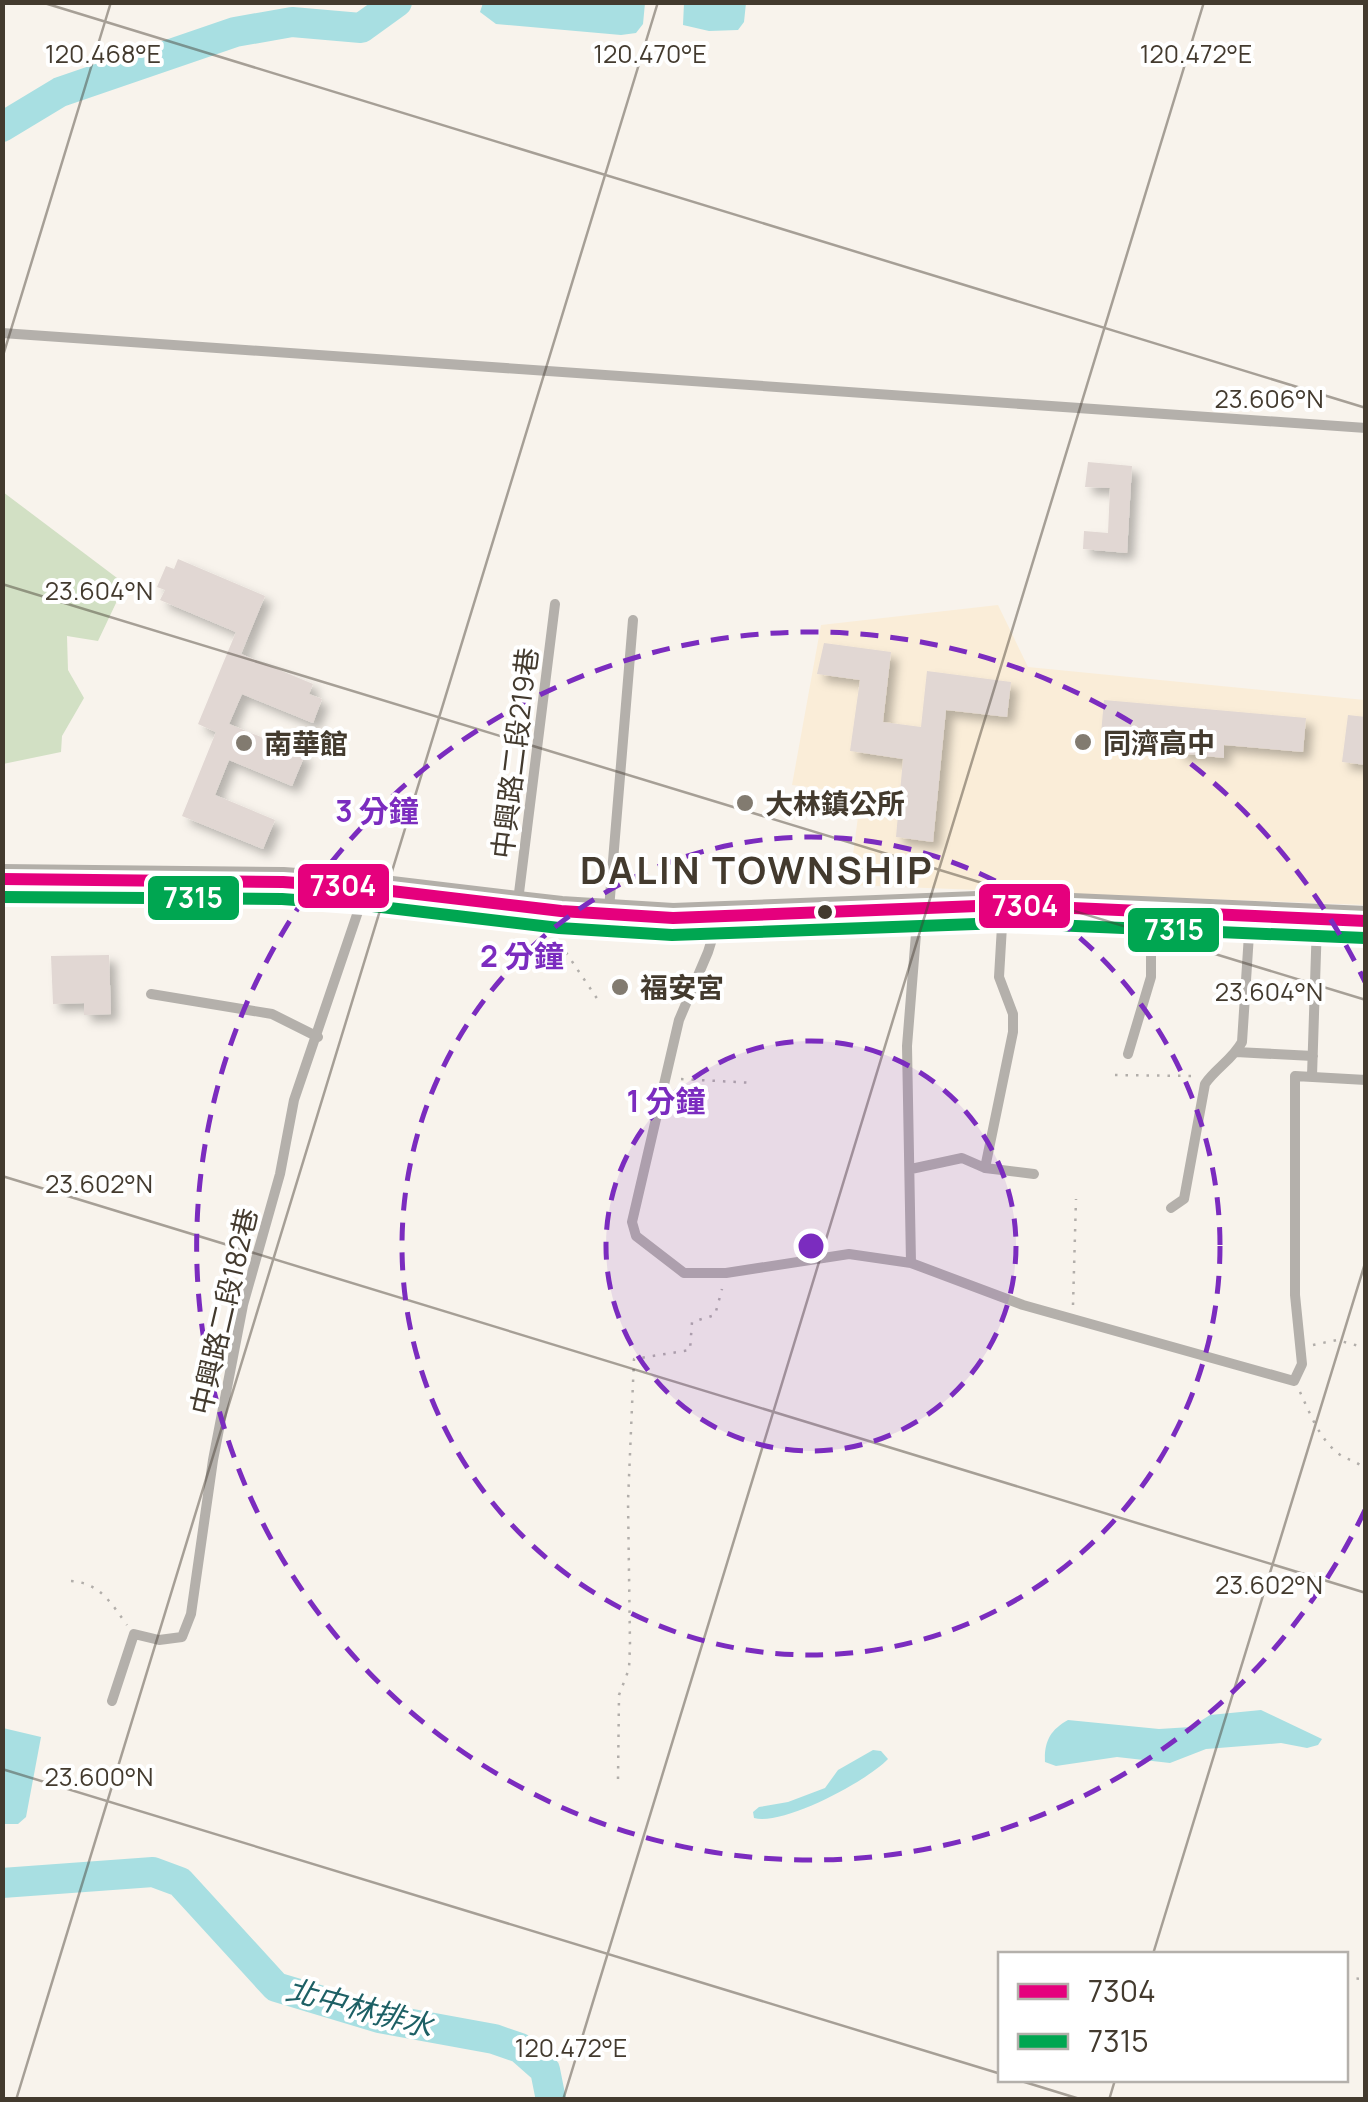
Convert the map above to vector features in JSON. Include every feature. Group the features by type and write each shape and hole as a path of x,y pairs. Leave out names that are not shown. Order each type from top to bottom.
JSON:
{"main road":[{"path":"2,879 283,882 609,915 719,917 1003,905 1366,921"}],"lane":[{"path":"2,333 1366,428"},
{"name":"中興路二段219巷","path":"518,906 555,604"},
{"path":"609,915 633,620"},
{"name":"中興路二段182巷","path":"134,1634 159,1640 182,1636 190,1614 212,1460 243,1304 280,1174 294,1100 366,888"},
{"path":"985,1168 1013,1032 1013,1014 999,977 1003,905"},
{"path":"912,1263 907,1046 918,907"},
{"path":"1128,1054 1151,977 1151,912"},
{"path":"719,917 679,1020 632,1222 636,1236 684,1273 726,1273 849,1254 912,1263 1023,1305 1294,1382 1302,1364 1295,1296 1295,1076 1366,1080"},
{"path":"1172,1208 1184,1200 1204,1084 1242,1042 1250,917"},
{"path":"1312,1076 1317,920"},
{"path":"151,994 272,1014 318,1037"},
{"path":"1236,1052 1313,1056"},
{"path":"910,1169 962,1158 985,1168 1034,1174"},
{"path":"112,1701 134,1634"}],"path":[{"path":"561,910 561,945 598,1000"},
{"path":"1115,1075 1210,1076"},
{"path":"665,1078 754,1083"},
{"path":"1072,1317 1076,1199"},
{"path":"618,1778 619,1695 629,1669 630,1645 628,1502 634,1358 690,1350 692,1322 716,1315 726,1273"},
{"path":"1302,1348 1337,1340 1366,1348"},
{"path":"1294,1382 1322,1436 1341,1456 1355,1459 1366,1470"},
{"path":"71,1581 101,1590 134,1634"}],"shaded area":[{"name":"同濟高中","path":"998,605 1028,667 1365,700 1365,905 849,885 861,794 792,785 821,625"}],"green space":[{"path":"3,492 125,584 98,641 67,636 68,670 84,698 62,736 61,752 3,764"}],"water":[{"path":"483,2 645,3 643,24 636,33 621,35 496,24 480,12"},
{"path":"684,3 746,3 744,22 738,30 709,31 683,25"},
{"path":"1261,1710 1322,1739 1318,1745 1307,1748 1281,1743 1206,1749 1170,1763 1117,1757 1056,1766 1045,1762 1049,1737 1068,1720 1159,1729 1191,1727 1210,1715"},
{"path":"3,1728 41,1737 26,1817 18,1824 3,1824"},
{"path":"873,1750 881,1751 888,1759 844,1789 804,1809 768,1819 754,1818 753,1812 759,1807 788,1802 825,1788 838,1770"}],"building":[{"path":"1088,462 1132,466 1127,553 1083,549 1084,531 1108,533 1110,488 1085,487"},
{"name":"南華館","path":"178,559 265,596 241,654 313,684 309,694 322,699 313,723 242,694 229,724 305,755 292,786 229,760 215,795 275,820 263,849 182,816 216,732 198,724 236,632 160,600 165,590 157,587 166,566 174,569"},
{"path":"824,643 891,652 883,722 921,727 927,671 1011,682 1007,717 946,710 933,842 896,837 903,759 850,751 860,680 817,674"},
{"path":"1104,700 1306,718 1303,752 1224,745 1224,758 1177,753 1178,741 1101,734"},
{"path":"1348,715 1366,717 1366,765 1342,762"},
{"path":"109,955 111,1014 84,1015 84,1003 53,1004 51,956"}],"waterway":[{"path":"2,127 60,92 235,32 292,22 361,28 397,2"},
{"name":"北中林排水","path":"2,1883 153,1872 180,1882 276,1987 379,2018 494,2039 520,2048 545,2070 551,2100"}],"transit line":[{"name":"7304","path":"2,879 283,882 561,911 673,918 1003,905 1366,921"},
{"name":"7315","path":"2,897 282,899 559,928 672,935 1003,923 1365,938"}],"place":[{"name":"同濟高中","path":"1083,742"},
{"name":"南華館","path":"244,743"},
{"name":"大林鎮公所","path":"745,803"},
{"name":"福安宮","path":"620,987"}],"district":[{"name":"DALIN TOWNSHIP","path":"757,869"}]}
